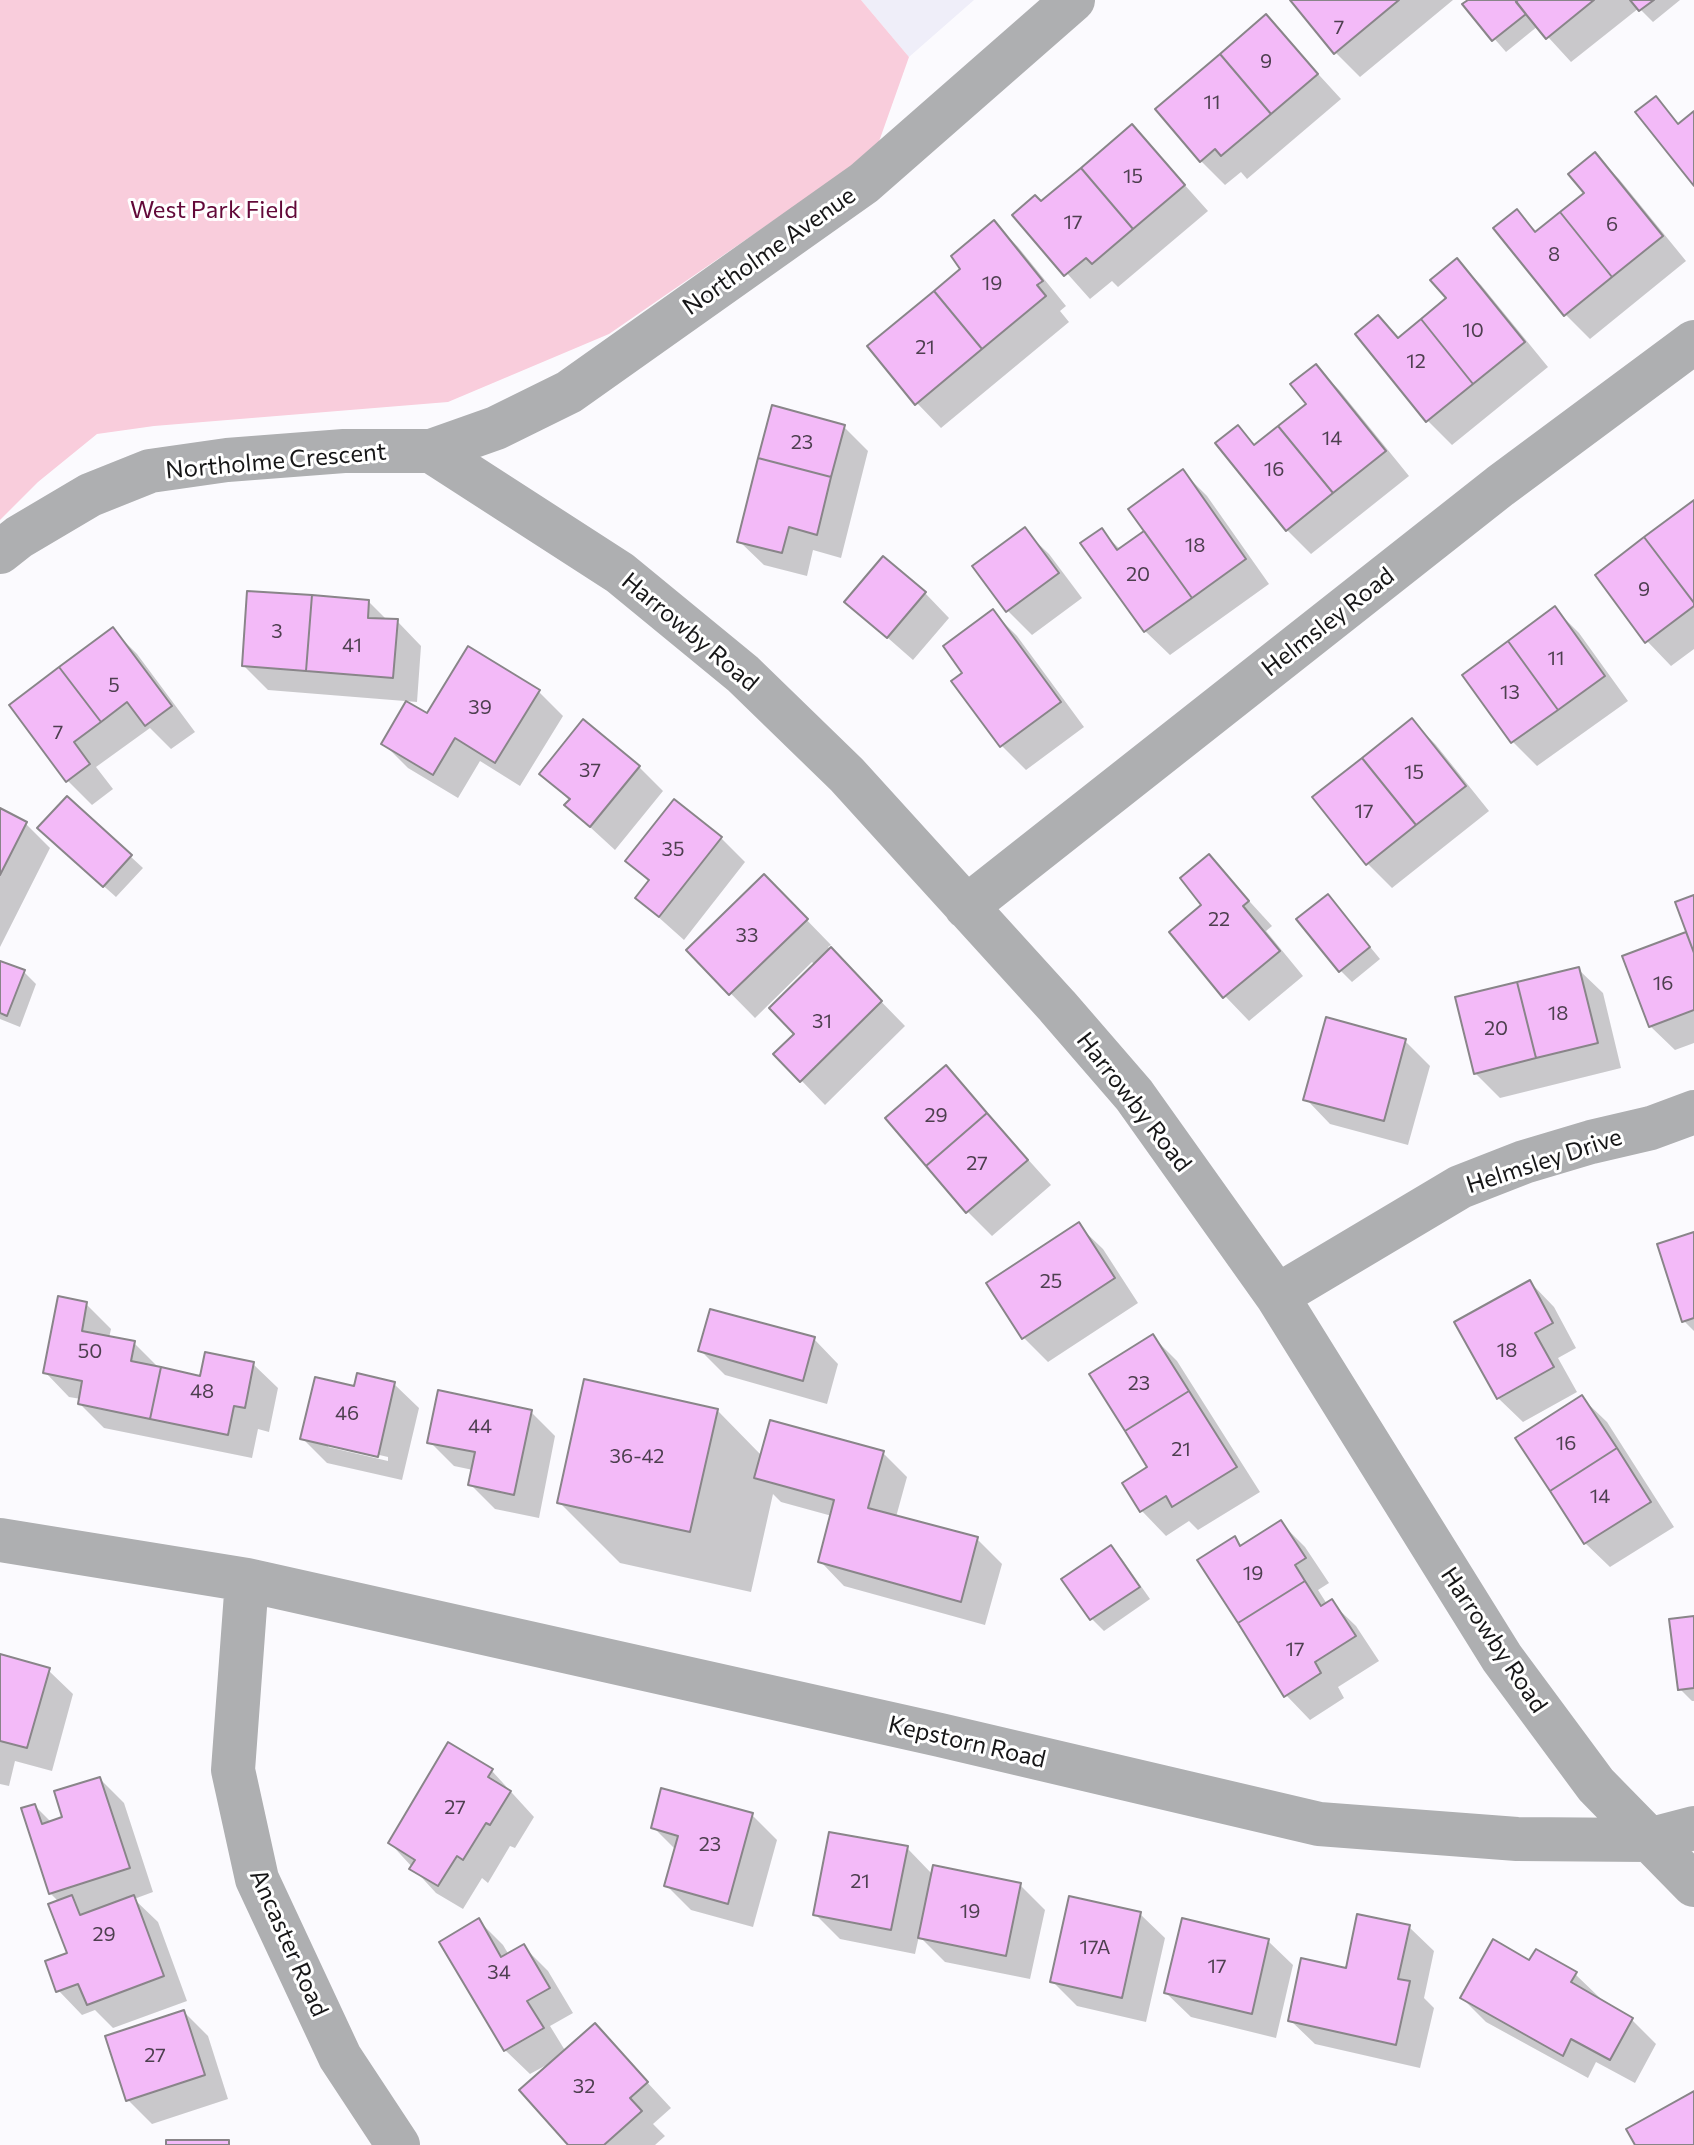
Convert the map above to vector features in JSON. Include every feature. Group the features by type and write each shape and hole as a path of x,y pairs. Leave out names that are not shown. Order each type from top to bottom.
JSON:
{"street":[{"name":"Northolme Avenue","path":"431,451 496,428 569,392 864,183 1073,0"},
{"name":"Helmsley Road","path":"966,907 1500,486 1694,342"},
{"name":"Northolme Crescent","path":"0,552 19,537 90,495 150,471 227,460 344,451 431,451"},
{"name":"Harrowby Road","path":"431,451 620,573 743,674 847,775 1134,1095 1277,1296 1502,1658 1596,1785 1694,1885"},
{"name":"Helmsley Drive","path":"1277,1296 1460,1187 1524,1162 1651,1128 1694,1112"},
{"path":"0,1540 247,1580"},
{"name":"Kepstorn Road","path":"247,1580 940,1735 1319,1824 1517,1839 1648,1840 1694,1828"},
{"name":"Ancaster Road","path":"247,1580 233,1770 257,1879 340,2057 398,2145"}],"shaded area":[{"path":"861,0 974,0 909,57"}],"green space":[{"name":"West Park Field","path":"0,0 861,0 909,57 876,150 609,334 448,402 154,426 97,434 38,482 0,520"}],"building":[{"path":"1290,0 1399,0 1334,54"},
{"path":"1468,0 1515,0 1526,14 1492,41 1462,4"},
{"path":"1594,0 1546,39 1516,2"},
{"path":"1630,0 1654,0 1639,11"},
{"path":"1266,14 1318,74 1271,114 1220,54"},
{"path":"1220,54 1271,114 1221,156 1215,149 1200,162 1155,109"},
{"path":"1656,96 1678,124 1694,111 1694,186 1635,112"},
{"path":"1132,124 1185,185 1133,229 1081,168"},
{"path":"1595,152 1663,236 1612,277 1560,212 1584,193 1568,174"},
{"path":"1081,168 1133,229 1092,264 1086,258 1064,276 1012,215 1035,195 1041,201"},
{"path":"1517,209 1535,232 1560,212 1612,277 1564,316 1493,228"},
{"path":"994,220 1043,281 1037,285 1046,296 982,349 934,291 960,269 951,256"},
{"path":"1457,258 1525,342 1473,384 1421,319 1446,298 1430,280"},
{"path":"934,291 982,349 915,405 867,346"},
{"path":"1378,315 1398,338 1421,319 1473,384 1426,422 1355,334"},
{"path":"1316,364 1386,451 1333,493 1278,426 1306,404 1290,384"},
{"path":"772,405 845,425 831,477 758,458"},
{"path":"1238,425 1254,445 1278,426 1333,493 1286,531 1215,443"},
{"path":"758,458 831,477 817,535 789,527 782,553 737,542"},
{"path":"1183,469 1246,559 1192,598 1128,509"},
{"path":"1694,500 1694,603 1644,537"},
{"path":"1025,527 1059,573 1006,612 972,566"},
{"path":"1102,528 1117,550 1144,531 1192,598 1144,632 1080,543"},
{"path":"1644,537 1694,603 1645,643 1595,575"},
{"path":"883,556 926,592 887,638 844,602"},
{"path":"247,591 312,595 306,671 242,666"},
{"path":"312,595 369,600 368,618 398,619 393,678 306,671"},
{"path":"1555,606 1605,676 1558,710 1508,641"},
{"path":"993,609 1061,702 1000,747 951,681 962,673 943,646"},
{"path":"113,627 172,706 145,726 127,702 101,722 59,667"},
{"path":"1508,641 1558,710 1511,743 1462,675"},
{"path":"468,646 540,690 495,763 455,738 433,775 381,744 406,701 427,713"},
{"path":"59,667 101,722 74,742 90,764 66,782 9,705"},
{"path":"1412,718 1466,786 1416,825 1362,758"},
{"path":"583,719 640,766 590,827 564,805 570,799 539,774"},
{"path":"1362,758 1416,825 1366,865 1312,797"},
{"path":"67,796 132,855 103,887 37,828"},
{"path":"674,799 722,837 659,917 635,898 649,880 625,861"},
{"path":"0,808 27,822 0,875"},
{"path":"1209,854 1249,901 1243,906 1280,951 1223,998 1169,932 1201,905 1180,878"},
{"path":"764,874 808,919 729,995 686,950"},
{"path":"1328,894 1370,947 1339,972 1296,919"},
{"path":"1694,895 1694,953 1675,902"},
{"path":"1686,932 1694,953 1694,1010 1649,1027 1622,956"},
{"path":"831,947 882,1001 800,1082 773,1054 794,1034 769,1008"},
{"path":"0,961 25,970 7,1016 0,1013"},
{"path":"1579,967 1598,1043 1536,1058 1517,982"},
{"path":"1517,982 1536,1058 1474,1074 1455,997"},
{"path":"1326,1017 1406,1039 1384,1121 1303,1100"},
{"path":"946,1065 987,1113 926,1166 885,1118"},
{"path":"987,1113 1028,1160 966,1213 926,1166"},
{"path":"1079,1222 1115,1278 1022,1339 986,1283"},
{"path":"1694,1232 1694,1318 1682,1322 1657,1244"},
{"path":"1530,1280 1553,1323 1535,1333 1554,1367 1497,1399 1454,1322"},
{"path":"58,1296 87,1302 82,1331 135,1341 131,1361 161,1367 150,1419 78,1404 82,1381 43,1373"},
{"path":"710,1309 815,1337 803,1381 698,1351"},
{"path":"1153,1334 1189,1391 1125,1431 1089,1374"},
{"path":"205,1352 254,1362 245,1408 234,1406 228,1435 150,1419 161,1367 200,1376"},
{"path":"357,1373 395,1382 378,1457 300,1439 315,1377 354,1386"},
{"path":"584,1379 718,1409 690,1532 557,1503"},
{"path":"438,1390 532,1410 514,1495 468,1485 475,1452 427,1443"},
{"path":"1189,1391 1237,1467 1172,1507 1166,1496 1140,1512 1122,1483 1147,1467 1125,1431"},
{"path":"1582,1395 1617,1448 1550,1491 1515,1438"},
{"path":"770,1420 884,1451 868,1508 978,1537 961,1602 818,1562 834,1500 754,1478"},
{"path":"1617,1448 1651,1502 1584,1544 1550,1491"},
{"path":"1281,1520 1306,1558 1295,1565 1305,1581 1238,1623 1197,1560 1235,1536 1240,1546"},
{"path":"1111,1545 1140,1587 1090,1620 1061,1579"},
{"path":"1305,1581 1321,1606 1332,1599 1356,1636 1315,1662 1321,1673 1284,1697 1238,1623"},
{"path":"1694,1616 1694,1688 1678,1690 1669,1619"},
{"path":"0,1654 50,1668 27,1748 0,1741"},
{"path":"448,1742 493,1769 488,1777 511,1791 490,1825 486,1823 463,1860 457,1856 438,1886 409,1869 415,1860 388,1843"},
{"path":"100,1777 130,1868 49,1894 21,1808 35,1804 42,1824 62,1817 54,1791"},
{"path":"661,1788 753,1813 728,1904 664,1886 678,1836 651,1828"},
{"path":"829,1832 908,1846 891,1930 813,1915"},
{"path":"933,1865 1021,1883 1006,1956 918,1938"},
{"path":"72,1895 80,1915 134,1895 164,1976 87,2005 78,1984 56,1992 45,1961 67,1953 48,1904"},
{"path":"1069,1896 1141,1912 1122,1998 1050,1982"},
{"path":"1357,1914 1410,1925 1398,1979 1410,1981 1396,2045 1288,2021 1301,1958 1346,1968"},
{"path":"479,1918 501,1957 524,1944 550,1988 527,2001 544,2028 504,2051 439,1942"},
{"path":"1182,1918 1269,1939 1252,2014 1164,1993"},
{"path":"1493,1939 1529,1960 1536,1949 1577,1972 1571,1982 1633,2018 1610,2060 1571,2039 1563,2056 1460,1998"},
{"path":"184,2010 205,2075 126,2101 105,2036"},
{"path":"595,2023 648,2082 630,2098 642,2111 604,2145 568,2145 519,2090"},
{"path":"1694,2091 1694,2145 1635,2145 1626,2129"},
{"path":"166,2140 229,2140 229,2145 166,2145"}]}
